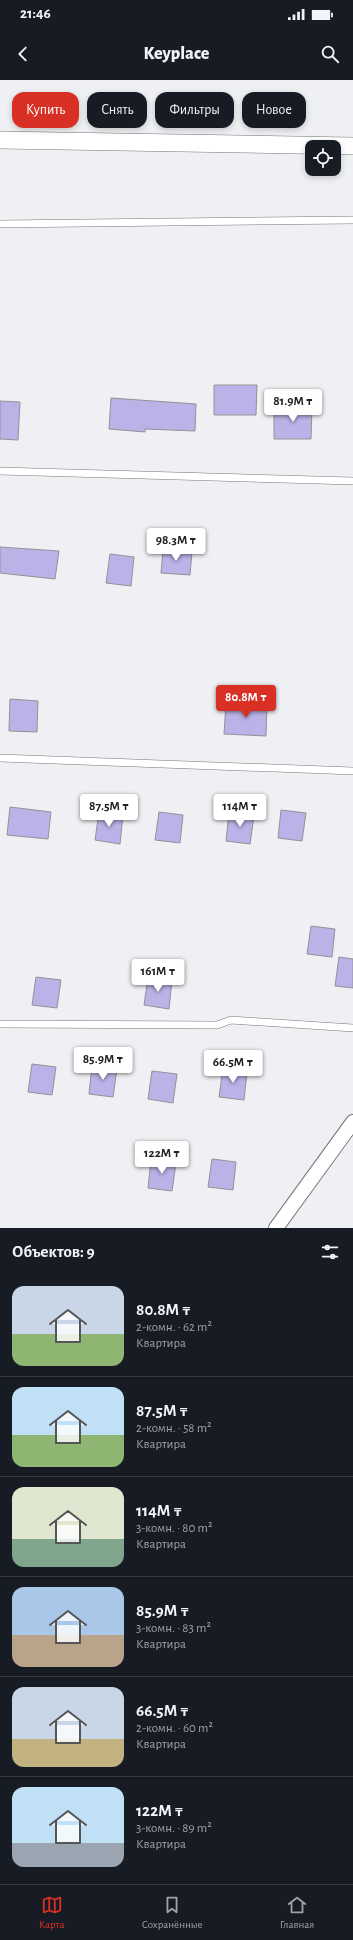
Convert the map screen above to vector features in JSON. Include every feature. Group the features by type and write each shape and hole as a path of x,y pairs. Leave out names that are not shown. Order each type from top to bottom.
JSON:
{"street":[{"path":"0,140 353,146"},
{"path":"276,1228 353,1122"}],"lane":[{"path":"0,224 353,220"},
{"path":"0,472 353,481"},
{"path":"0,758 353,771"},
{"path":"0,1024 218,1025 231,1020 353,1028"}],"building":[{"path":"214,385 257,385 256,415 214,415"},
{"path":"111,398 196,404 195,431 145,429 145,432 109,429"},
{"path":"0,401 20,402 18,440 0,439"},
{"path":"274,406 312,407 311,439 274,439"},
{"path":"0,547 59,551 55,579 0,573"},
{"path":"163,550 192,552 190,575 161,573"},
{"path":"110,554 134,557 131,586 106,583"},
{"path":"10,699 38,701 37,732 9,731"},
{"path":"226,702 267,704 266,736 224,734"},
{"path":"10,807 51,812 48,839 7,835"},
{"path":"281,810 306,813 302,841 278,838"},
{"path":"99,812 123,815 120,844 95,840"},
{"path":"159,812 183,815 180,843 155,840"},
{"path":"229,813 254,816 250,844 226,841"},
{"path":"311,926 335,929 332,957 307,954"},
{"path":"339,957 353,959 353,988 335,986"},
{"path":"36,977 61,980 57,1008 32,1005"},
{"path":"148,977 172,980 169,1009 144,1005"},
{"path":"32,1064 56,1067 52,1095 28,1092"},
{"path":"92,1066 117,1069 113,1097 89,1094"},
{"path":"223,1068 247,1072 244,1100 219,1097"},
{"path":"152,1071 177,1074 173,1103 148,1099"},
{"path":"212,1159 236,1162 233,1190 208,1187"},
{"path":"151,1160 176,1163 172,1191 148,1188"}]}
